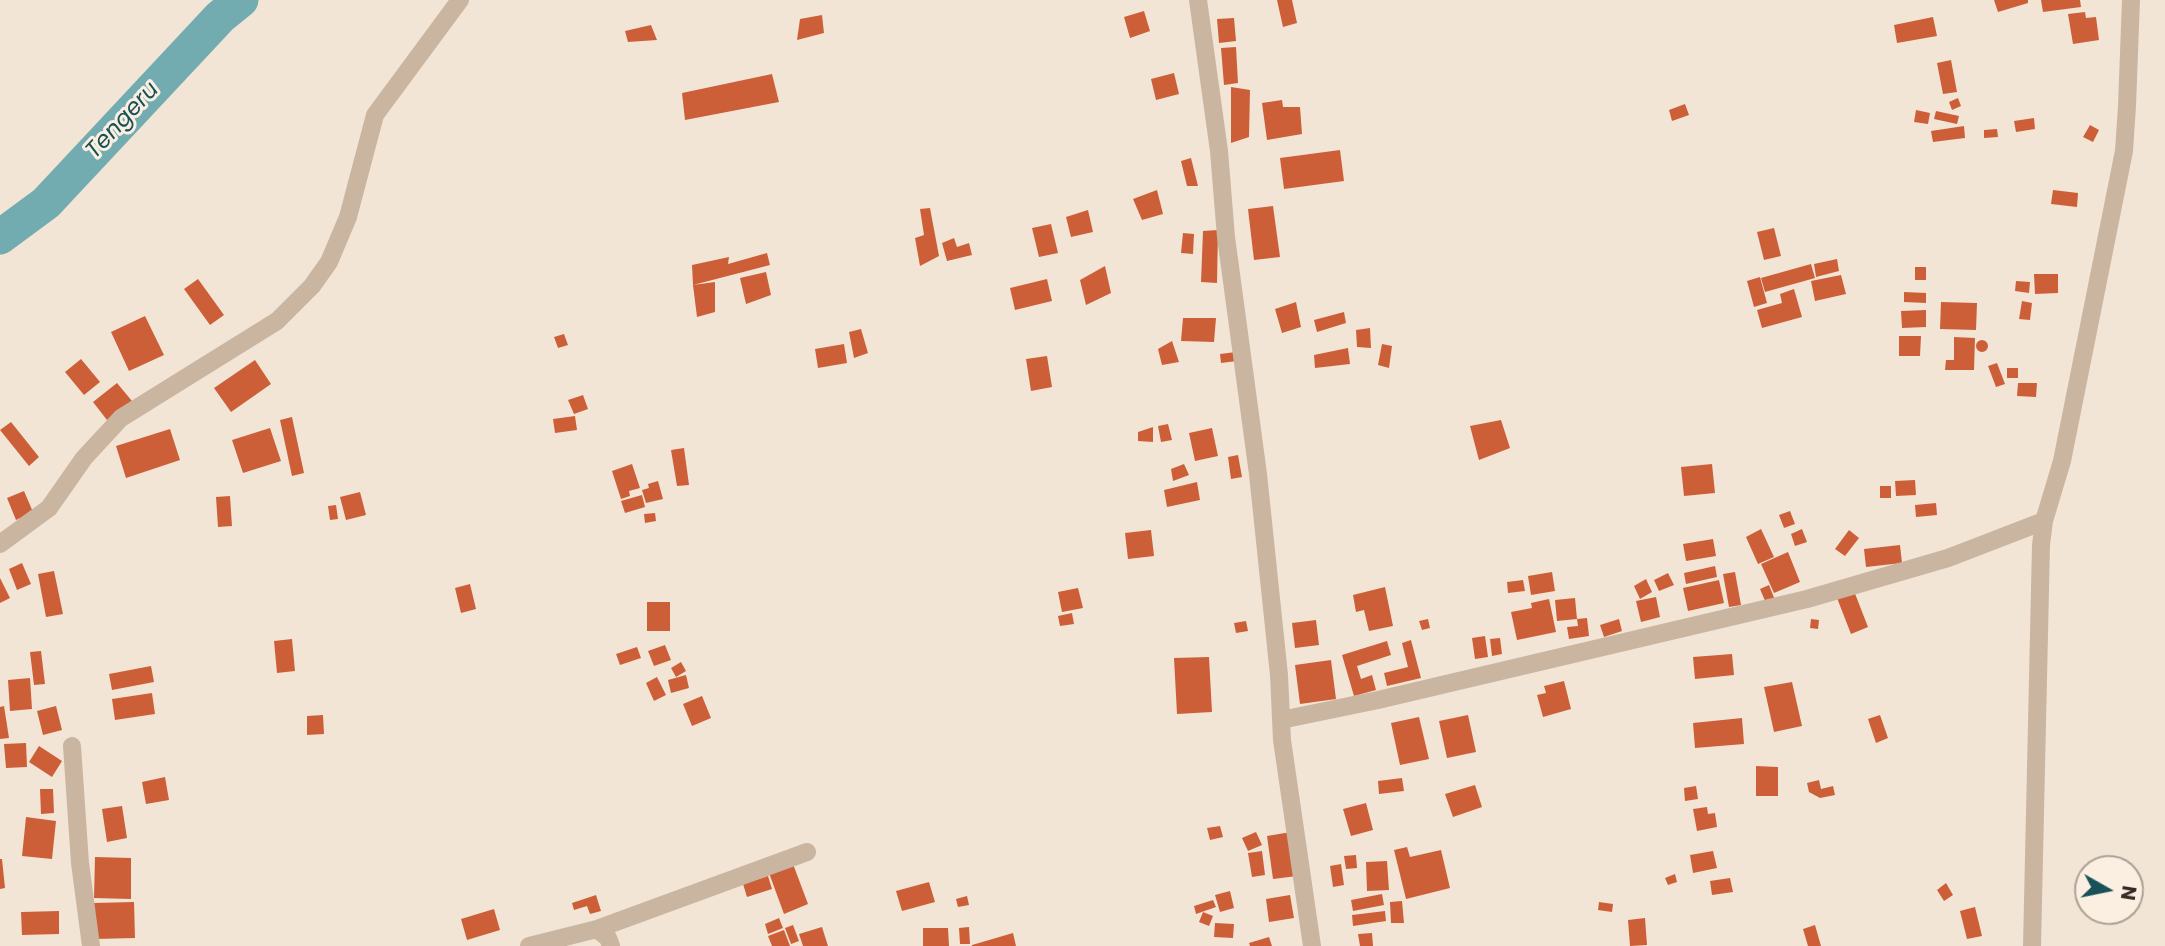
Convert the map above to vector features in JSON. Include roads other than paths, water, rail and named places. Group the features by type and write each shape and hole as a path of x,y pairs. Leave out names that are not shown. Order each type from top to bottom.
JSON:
{"street":[{"path":"0,544 49,508 84,458 121,418 277,321 313,286 329,262 348,217 375,116 460,0"},
{"path":"1198,0 1258,474 1279,675 1282,740 1312,946"},
{"path":"2032,946 2041,545 2062,461 2124,150 2131,0"},
{"path":"1281,720 1807,599 1948,558 2045,521"},
{"path":"72,746 80,863 91,946"},
{"path":"530,946 597,929 807,852"},
{"path":"597,929 608,938 611,946"}],"waterway":[{"name":"Tengeru","path":"0,237 46,203 220,17 241,0"}]}
